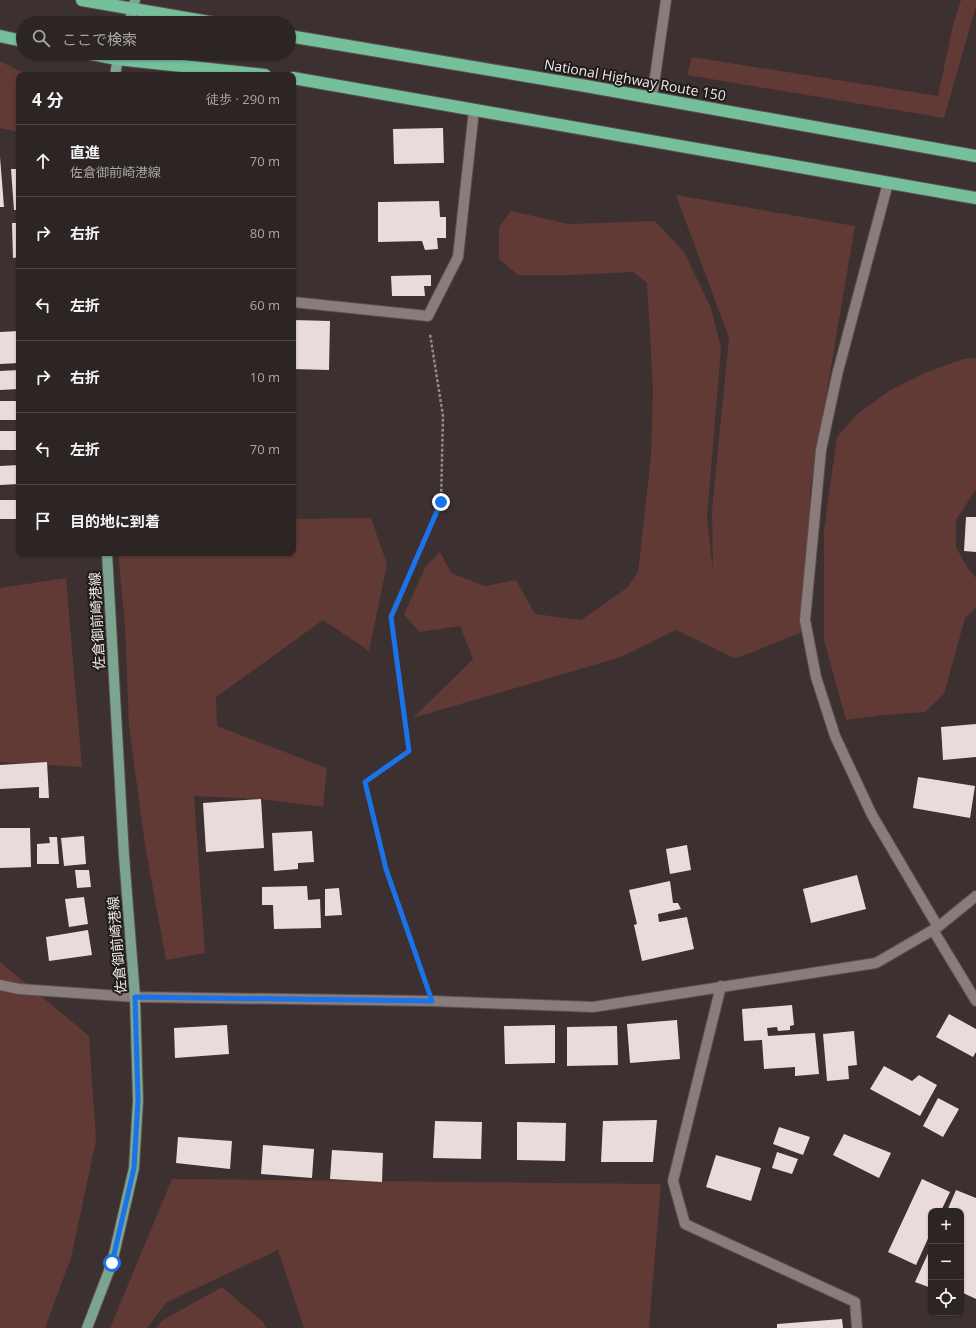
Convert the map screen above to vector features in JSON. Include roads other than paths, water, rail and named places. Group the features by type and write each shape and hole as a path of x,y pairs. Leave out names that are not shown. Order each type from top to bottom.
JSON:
{"highway":[{"path":"82,0 134,4 185,16"},
{"path":"0,36 16,39"},
{"name":"National Highway Route 150","path":"296,37 652,98 976,156"},
{"path":"149,60 242,72"},
{"path":"296,79 976,198"}],"main road":[{"path":"131,16 134,4"},
{"path":"115,72 117,60"},
{"name":"佐倉御前崎港線","path":"87,1328 112,1263 134,1168 138,1100 135,997 123,848 107,556"}],"street":[{"path":"652,98 666,0"},
{"path":"296,302 428,316 458,257 474,110"},
{"path":"888,183 838,375 821,450 805,620 816,678 834,736 872,815 976,1001"},
{"path":"0,986 19,989 135,997 432,1001 593,1007 876,963 936,928 976,896"},
{"path":"721,986 673,1181 684,1224 855,1302 857,1328"}]}
